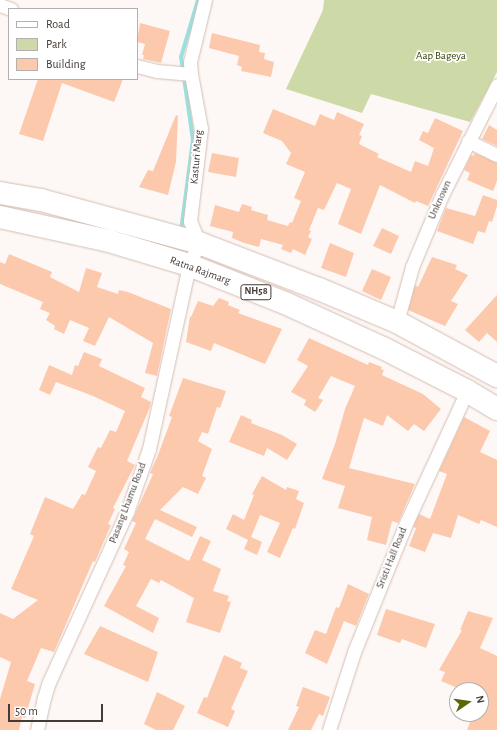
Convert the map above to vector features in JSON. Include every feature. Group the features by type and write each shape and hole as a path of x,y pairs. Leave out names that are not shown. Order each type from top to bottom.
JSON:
{"highway":[{"name":"NH58","path":"0,193 48,202 199,243 319,289 397,322 497,376"},
{"name":"Ratna Rajmarg","path":"0,217 109,241 189,265 285,303 383,348 467,391 497,409"}],"street":[{"name":"Kasturi Marg","path":"199,243 190,221 201,129 190,62 205,0"},
{"path":"138,66 157,71 191,74"},
{"name":"Unknown","path":"397,322 412,267 442,195 497,84"},
{"path":"468,141 497,155"},
{"path":"189,265 199,243"},
{"name":"Pasang Lhamu Road","path":"38,730 42,703 49,682 127,512 149,448 189,265"},
{"name":"Sristi Hall Road","path":"329,730 354,652 407,521 467,391"}],"green space":[{"name":"Aap Bageya","path":"324,0 497,0 497,72 470,122 371,94 362,113 286,89 323,10"}],"building":[{"path":"140,23 170,31 161,63 143,59 144,55 142,55 145,44 138,42"},
{"path":"212,33 260,45 259,52 265,53 264,59 274,62 271,77 241,71 242,67 237,65 239,56 209,48"},
{"path":"38,80 123,80 114,102 62,83 43,141 19,134"},
{"path":"273,109 315,126 320,114 334,120 337,112 364,124 359,135 362,136 359,144 379,154 377,157 411,172 415,161 428,166 434,148 419,140 423,131 428,133 435,118 463,131 428,206 416,201 415,203 380,185 361,234 338,224 351,189 337,183 324,210 318,208 309,230 311,231 308,237 312,239 305,255 293,249 291,253 281,249 283,245 261,239 259,247 244,243 232,238 233,232 210,226 215,205 239,212 242,204 252,207 251,210 268,215 267,220 288,226 290,222 292,223 301,201 294,198 305,172 286,164 291,153 282,141 263,133"},
{"path":"176,115 178,116 176,162 168,195 139,187 148,170 153,171"},
{"path":"489,125 497,130 497,146 482,139"},
{"path":"212,153 239,158 236,177 208,172"},
{"path":"475,153 497,163 497,181 493,191 467,180 470,173 464,170 471,155 473,156"},
{"path":"483,195 497,200 497,206 492,222 489,221 485,233 478,231 473,244 437,231 446,208 475,216"},
{"path":"382,228 399,236 391,254 373,246"},
{"path":"330,243 354,253 346,277 321,268"},
{"path":"9,254 52,272 50,277 79,292 86,268 102,273 97,287 118,294 119,290 128,292 171,309 157,376 145,373 153,343 109,317 95,346 83,341 89,328 70,320 64,334 54,329 55,326 46,320 50,313 40,309 43,302 0,284 0,262 5,264"},
{"path":"432,257 457,265 455,269 468,275 451,301 458,304 445,326 408,310 415,285 418,287"},
{"path":"372,269 391,277 381,300 362,291"},
{"path":"497,295 497,342 487,333 479,342 465,330"},
{"path":"219,298 229,302 228,305 240,310 238,313 282,329 265,364 214,343 211,351 186,342 190,316 191,317 198,301 213,306"},
{"path":"309,338 368,365 369,362 382,367 381,369 384,370 382,375 423,394 441,409 424,431 414,424 408,431 387,415 383,426 364,418 349,468 415,484 398,523 392,521 386,545 367,540 372,517 338,508 345,486 322,479 335,444 345,409 355,386 331,376 318,398 323,400 315,412 304,405 306,400 291,392 308,366 297,360"},
{"path":"84,352 102,359 99,366 145,388 141,397 151,402 150,407 127,461 135,465 113,508 115,509 108,524 111,525 95,562 93,561 54,652 41,648 27,681 35,684 25,718 22,717 19,730 0,730 0,699 11,662 0,657 0,613 13,619 38,600 11,589 34,536 30,534 45,497 73,509 82,494 85,495 96,471 88,467 98,447 101,448 110,430 116,432 125,411 93,396 56,382 50,395 39,390 49,365 72,375 75,365 78,366"},
{"path":"183,378 226,391 220,408 217,407 208,434 202,432 198,441 212,449 202,476 206,478 198,494 183,487 160,510 197,527 192,537 155,519 145,539 189,561 200,536 211,541 202,560 221,569 213,591 229,596 227,601 231,602 220,633 186,622 194,598 161,580 159,583 151,579 136,606 159,618 153,633 104,606 126,566 123,565 129,552 124,549 136,523 132,521 153,474 150,473 172,417 169,416"},
{"path":"241,415 252,420 251,423 282,435 297,444 287,460 267,448 264,456 229,442"},
{"path":"464,417 490,431 480,452 497,460 497,527 481,520 479,524 458,515 451,538 433,533 425,552 409,546 416,528 413,527 419,514 430,519 447,474 439,471"},
{"path":"262,476 286,490 287,487 299,491 296,499 304,503 295,529 293,528 280,558 267,552 280,523 260,515 251,537 262,542 257,555 244,549 248,540 226,529 233,514 244,520 254,495 252,494"},
{"path":"348,584 369,594 356,626 344,621 327,664 305,653 315,630 326,634 336,607 339,608"},
{"path":"386,609 435,624 426,648 402,639 400,643 377,635"},
{"path":"468,611 493,618 480,648 497,656 497,730 467,730 470,722 489,722 489,682 449,682 449,684 441,681 445,672 439,670 462,630 460,630"},
{"path":"100,626 158,652 148,682 84,654"},
{"path":"224,655 242,663 240,668 248,671 231,709 235,711 228,727 197,713 204,697 207,698"},
{"path":"303,687 330,697 323,716 319,714 311,730 288,730 299,707 296,706"},
{"path":"157,692 185,706 173,730 156,730 144,724"}],"waterway":[{"path":"181,231 193,140 181,57 198,0"}]}
